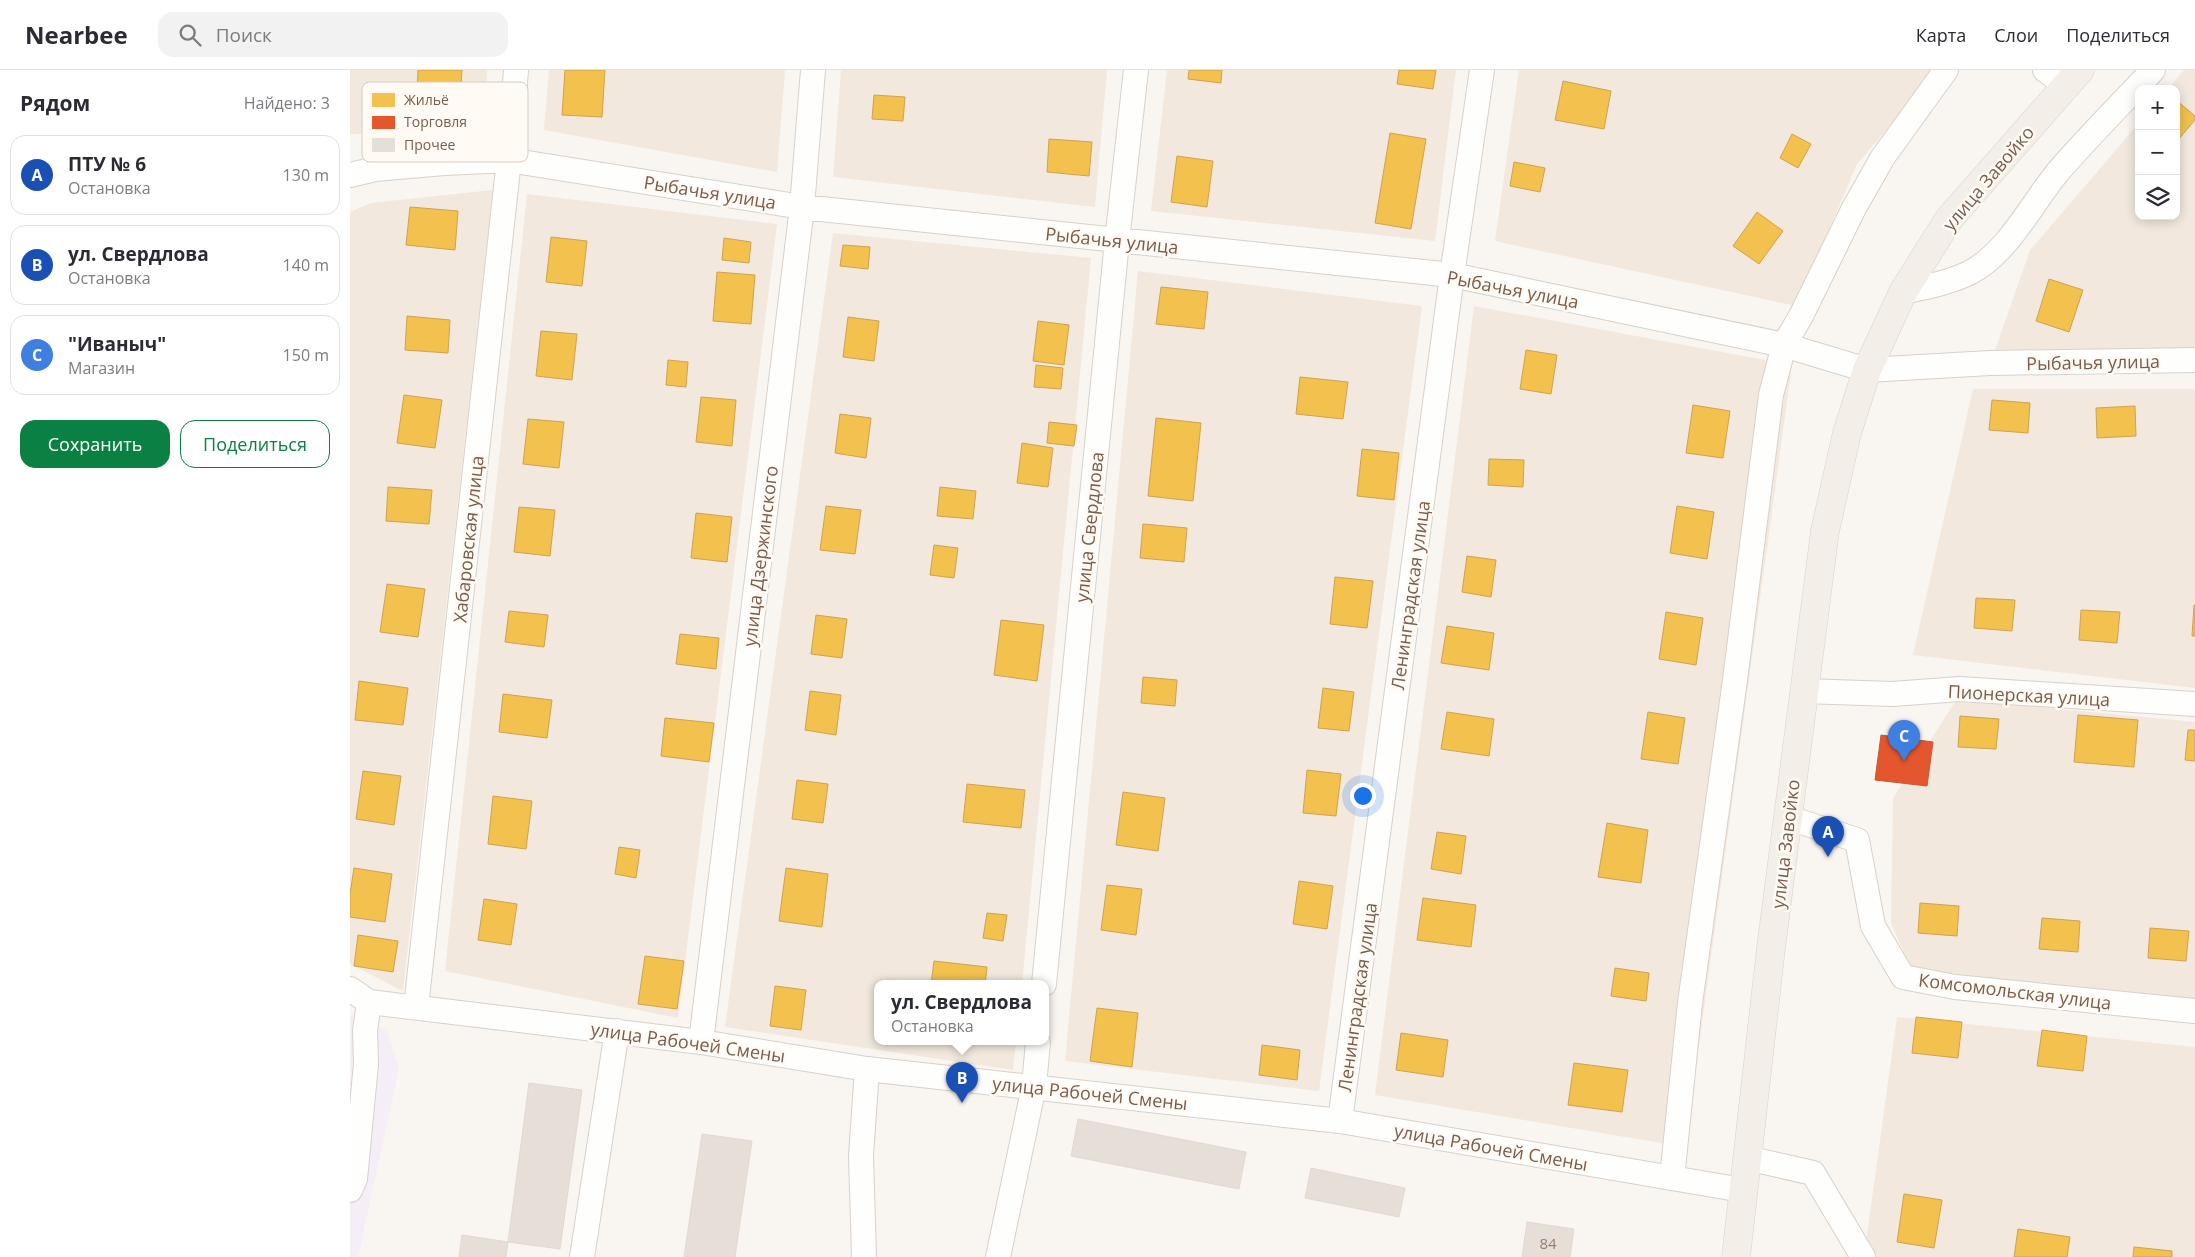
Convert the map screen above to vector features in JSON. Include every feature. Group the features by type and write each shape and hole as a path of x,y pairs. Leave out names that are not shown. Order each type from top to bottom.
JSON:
{"main road":[{"name":"улица Завойко","path":"1736,1257 1742,1190 1825,531 1847,433 1867,370 1904,292 1949,219 2073,78"}],"street":[{"name":"улица Дзержинского","path":"701,1042 802,207 813,70"},
{"name":"улица Свердлова","path":"1044,980 1117,241 1136,70"},
{"name":"Ленинградская улица","path":"1340,1121 1452,275 1482,70"},
{"path":"1672,1178 1690,1003 1772,395 1784,346 1802,316 1854,208 1883,156 1946,70"},
{"path":"2045,70 2073,78"},
{"path":"1904,292 1936,286 1970,272 1986,261 2028,215 2056,174 2153,70"},
{"name":"Рыбачья улица","path":"350,175 375,169 466,162"},
{"name":"Хабаровская улица","path":"416,1007 509,162"},
{"name":"Рыбачья улица","path":"521,162 802,207 1452,275 1784,346 1867,370 1990,363 2195,360"},
{"name":"Пионерская улица","path":"1804,691 1892,694 1960,689 2195,704"},
{"name":"Комсомольская улица","path":"1789,818 1857,840 1873,926 1903,977 1955,987 2195,1010"},
{"path":"350,1190 355,1179 366,1064 358,1030 359,995"},
{"name":"улица Рабочей Смены","path":"359,995 416,1007 701,1042 867,1069 1340,1121 1742,1190"},
{"path":"582,1257 617,1031"},
{"path":"998,1257 1034,1086 1038,1045"},
{"path":"864,1257 860,1156 867,1069"},
{"path":"1747,1158 1813,1174 1863,1257"}],"shaded area":[{"path":"350,70 487,70 486,82 362,82 362,134 350,134"},
{"path":"549,70 785,70 777,172 544,130"},
{"path":"841,70 1107,70 1095,207 833,177"},
{"path":"1167,70 1456,70 1435,241 1151,211"},
{"path":"1519,70 1938,70 1857,164 1796,306 1495,241"},
{"path":"2184,70 2195,70 2195,348 1995,350 2030,250 2135,128 2135,220 2180,220 2180,85 2171,85"},
{"path":"493,190 403,991 350,964 350,212 371,203"},
{"path":"527,194 777,224 678,1018 445,971"},
{"path":"833,233 1091,258 1022,980 874,980 874,1045 1016,1045 1013,1070 725,1027"},
{"path":"1138,271 1422,306 1319,1091 1065,1061"},
{"path":"1474,306 1792,365 1685,1147 1375,1095"},
{"path":"1973,389 2195,389 2195,688 1913,655"},
{"path":"1957,699 2195,722 2195,999 1916,981 1891,923 1893,798"},
{"path":"350,1016 387,1030 399,1069 358,1257 350,1257"},
{"path":"1897,1017 2195,1047 2195,1257 1864,1257"}],"building: Жильё":[{"path":"418,70 462,70 461,82 417,82"},
{"path":"565,70 605,70 602,117 562,115"},
{"path":"1189,70 1222,70 1221,83 1188,79"},
{"path":"1399,70 1436,70 1433,89 1397,84"},
{"path":"1563,81 1611,91 1604,129 1555,120"},
{"path":"874,95 905,97 903,121 872,119"},
{"path":"2180,103 2195,116 2195,120 2180,138"},
{"path":"1390,133 1426,139 1411,229 1375,223"},
{"path":"1792,134 1811,144 1798,168 1780,158"},
{"path":"1049,139 1092,142 1089,176 1047,172"},
{"path":"1177,156 1213,161 1207,207 1171,202"},
{"path":"1514,162 1545,168 1540,192 1510,186"},
{"path":"410,207 458,211 455,250 406,245"},
{"path":"1757,212 1783,231 1759,264 1733,246"},
{"path":"551,237 587,241 582,286 546,282"},
{"path":"724,238 751,242 749,263 722,260"},
{"path":"843,245 870,247 868,269 840,266"},
{"path":"717,272 755,275 751,324 713,321"},
{"path":"2049,279 2083,290 2069,332 2036,321"},
{"path":"1161,287 1208,292 1204,329 1156,324"},
{"path":"407,316 450,320 448,353 405,350"},
{"path":"848,317 879,321 874,361 843,357"},
{"path":"1038,321 1069,325 1064,365 1033,361"},
{"path":"541,331 577,334 572,380 536,376"},
{"path":"1526,350 1557,355 1551,394 1520,389"},
{"path":"668,360 688,362 686,387 666,385"},
{"path":"1036,365 1063,368 1061,389 1034,387"},
{"path":"1300,377 1348,382 1343,419 1296,414"},
{"path":"404,395 442,400 435,448 397,443"},
{"path":"701,397 736,400 732,446 696,442"},
{"path":"1992,400 2030,403 2028,433 1989,430"},
{"path":"1693,405 1730,411 1723,458 1686,453"},
{"path":"2135,406 2136,436 2097,438 2096,408"},
{"path":"840,414 871,418 866,458 835,453"},
{"path":"1156,418 1201,423 1193,501 1148,496"},
{"path":"528,419 564,422 559,468 523,464"},
{"path":"1049,422 1077,425 1074,446 1047,443"},
{"path":"1022,443 1053,448 1048,487 1017,483"},
{"path":"1362,449 1399,453 1394,500 1357,496"},
{"path":"1489,459 1524,460 1523,487 1488,485"},
{"path":"388,487 432,490 429,524 386,521"},
{"path":"940,487 976,491 973,519 937,516"},
{"path":"826,506 861,510 855,554 820,550"},
{"path":"1677,506 1714,512 1707,559 1670,553"},
{"path":"519,507 555,510 550,556 514,552"},
{"path":"696,513 732,517 727,562 691,558"},
{"path":"1143,524 1187,528 1184,562 1140,558"},
{"path":"934,545 958,548 954,578 930,575"},
{"path":"1467,556 1496,560 1491,597 1462,592"},
{"path":"1335,577 1373,581 1367,628 1330,624"},
{"path":"387,584 425,589 418,637 380,632"},
{"path":"1976,598 2015,600 2012,631 1974,628"},
{"path":"2194,605 2195,636 2192,636"},
{"path":"2081,610 2120,612 2117,643 2079,640"},
{"path":"509,611 548,615 544,647 505,642"},
{"path":"1666,612 1703,618 1696,665 1659,659"},
{"path":"816,615 847,619 842,658 811,654"},
{"path":"1001,620 1044,625 1037,681 994,675"},
{"path":"1447,626 1494,633 1489,670 1441,663"},
{"path":"680,634 719,638 716,669 676,664"},
{"path":"1143,677 1177,680 1175,706 1141,703"},
{"path":"359,681 408,688 403,725 355,720"},
{"path":"1323,688 1354,692 1349,731 1318,728"},
{"path":"810,691 841,695 836,735 805,730"},
{"path":"503,694 552,700 547,738 499,732"},
{"path":"1447,712 1494,719 1489,756 1441,749"},
{"path":"1648,712 1685,718 1678,764 1641,759"},
{"path":"2078,715 2138,720 2134,767 2074,762"},
{"path":"1960,716 1999,719 1996,749 1958,747"},
{"path":"665,718 714,723 709,762 661,756"},
{"path":"2188,730 2195,730 2195,761 2185,760"},
{"path":"1307,770 1341,774 1336,816 1303,813"},
{"path":"363,771 401,776 394,825 356,819"},
{"path":"797,780 828,784 823,823 792,819"},
{"path":"967,784 1025,790 1021,828 963,822"},
{"path":"1123,792 1165,798 1158,851 1116,845"},
{"path":"493,796 532,801 526,849 488,844"},
{"path":"1607,823 1648,830 1641,883 1598,877"},
{"path":"1437,832 1466,836 1461,874 1431,869"},
{"path":"619,847 640,850 636,878 615,874"},
{"path":"354,868 392,874 385,922 350,917 350,894"},
{"path":"786,868 828,874 822,927 779,921"},
{"path":"1299,881 1333,886 1327,929 1293,924"},
{"path":"1107,885 1142,889 1136,935 1101,930"},
{"path":"1423,898 1476,905 1471,947 1417,940"},
{"path":"484,899 517,904 511,945 478,940"},
{"path":"1920,903 1959,906 1957,936 1918,933"},
{"path":"987,913 1007,915 1003,941 983,938"},
{"path":"2042,918 2080,921 2078,952 2039,949"},
{"path":"2150,928 2189,931 2186,961 2148,958"},
{"path":"358,935 398,941 393,972 354,966"},
{"path":"645,956 684,961 677,1009 638,1004"},
{"path":"934,961 987,967 985,980 932,980"},
{"path":"1615,968 1649,973 1646,1001 1611,996"},
{"path":"775,986 806,990 801,1030 770,1026"},
{"path":"1097,1008 1138,1013 1132,1067 1090,1061"},
{"path":"1916,1017 1962,1022 1958,1058 1912,1053"},
{"path":"2042,1030 2087,1036 2083,1071 2037,1066"},
{"path":"1401,1033 1448,1040 1443,1077 1396,1070"},
{"path":"1262,1045 1300,1050 1297,1080 1259,1075"},
{"path":"1574,1063 1628,1070 1622,1112 1568,1105"},
{"path":"1904,1194 1942,1200 1934,1248 1897,1242"},
{"path":"2018,1229 2070,1237 2067,1257 2014,1257"},
{"path":"2134,1247 2172,1251 2172,1257 2133,1257"}],"building: Торговля":[{"path":"1881,735 1933,742 1927,786 1875,780"}],"building: Прочее":[{"path":"529,1083 582,1090 560,1249 508,1242"},
{"path":"1078,1119 1246,1152 1239,1189 1071,1156"},
{"path":"702,1134 752,1141 735,1257 684,1257"},
{"path":"1311,1168 1405,1188 1399,1217 1305,1198"},
{"path":"1527,1222 1574,1229 1570,1257 1522,1257"},
{"path":"462,1235 508,1242 506,1257 459,1257"}],"place":[{"name":"\"Иваныч\"","path":"1904,761"},
{"name":"ПТУ № 6","path":"1828,857"},
{"name":"ул. Свердлова","path":"962,1103"}]}
